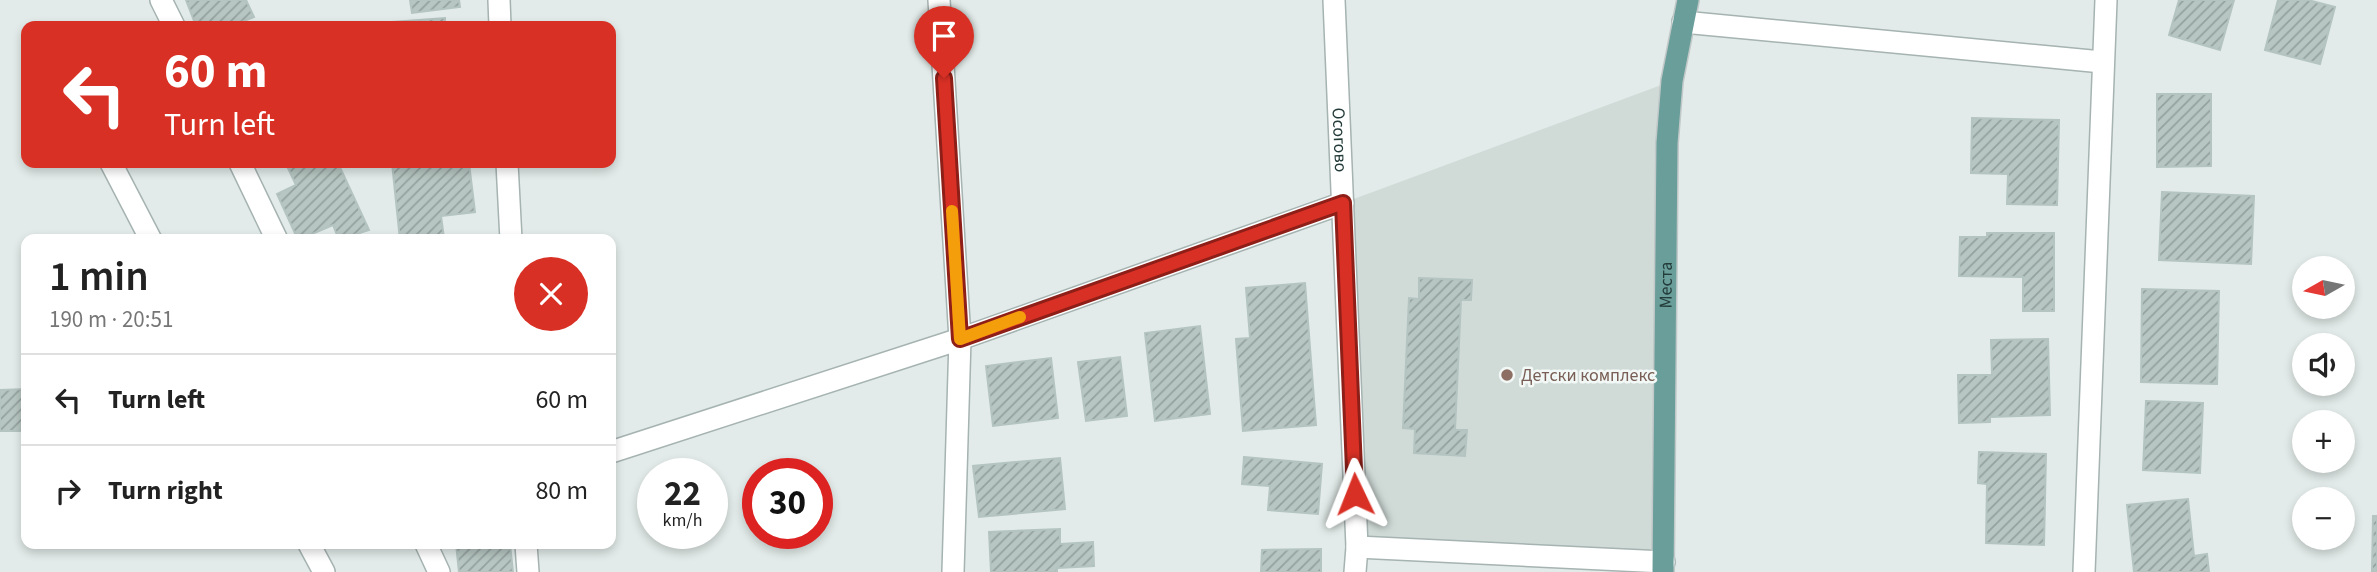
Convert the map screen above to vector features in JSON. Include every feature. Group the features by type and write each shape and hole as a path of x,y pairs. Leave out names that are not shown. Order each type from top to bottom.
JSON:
{"main road":[{"name":"Места","path":"1664,567 1667,143 1671,81 1688,0"}],"street":[{"path":"161,0 172,21"},
{"path":"499,0 500,21"},
{"path":"939,0 960,339 953,572"},
{"name":"Осогово","path":"1334,0 1356,572"},
{"path":"2084,572 2106,0"},
{"path":"1683,22 2102,62"},
{"path":"114,168 148,234"},
{"path":"242,168 274,234"},
{"path":"507,168 511,234"},
{"path":"616,450 960,339 1343,203"},
{"path":"1357,547 1664,567"},
{"path":"312,549 324,572"},
{"path":"428,549 439,572"},
{"path":"526,549 528,572"}],"shaded area":[{"name":"Детски комплекс","path":"1672,81 1664,562 1357,547 1343,203"}],"building":[{"path":"186,0 246,0 254,17 244,21 194,21"},
{"path":"410,0 459,0 460,7 412,13"},
{"path":"2179,0 2234,0 2220,50 2169,35"},
{"path":"2278,0 2308,0 2335,7 2320,64 2265,50"},
{"path":"445,18 445,21 405,21"},
{"path":"2157,94 2211,94 2211,166 2157,167"},
{"path":"1972,118 2059,120 2057,205 2007,204 2008,174 1971,173"},
{"path":"288,168 340,168 369,230 357,234 337,234 333,225 312,234 295,234 277,194 296,185"},
{"path":"393,168 470,168 475,212 441,216 443,234 399,234"},
{"path":"2162,192 2254,196 2251,264 2159,260"},
{"path":"1987,233 2054,233 2054,311 2023,311 2023,277 1959,276 1960,237 1987,237"},
{"path":"1419,278 1472,280 1471,300 1461,300 1455,430 1467,430 1465,456 1414,453 1415,429 1403,428 1409,298 1419,299"},
{"path":"1305,283 1316,425 1243,431 1236,339 1250,338 1246,288"},
{"path":"2142,289 2219,291 2217,384 2141,382"},
{"path":"1200,326 1210,414 1155,421 1145,333"},
{"path":"2048,339 2050,415 1990,417 1990,422 1959,423 1958,375 1992,375 1991,340"},
{"path":"1120,357 1127,416 1086,421 1078,362"},
{"path":"1051,358 1058,418 993,426 986,366"},
{"path":"21,389 21,431 0,431 0,390"},
{"path":"2146,401 2203,403 2200,473 2143,470"},
{"path":"1979,452 2046,454 2044,545 1986,543 1987,484 1978,483"},
{"path":"1244,457 1322,464 1318,514 1268,510 1270,486 1242,484"},
{"path":"1060,458 1065,509 979,517 973,466"},
{"path":"2188,499 2194,556 2207,554 2209,572 2134,572 2127,505"},
{"path":"2373,516 2377,516 2377,572 2372,572"},
{"path":"1060,529 1060,544 1093,542 1094,566 1057,568 1057,572 991,572 989,532"},
{"path":"457,549 511,549 513,572 459,572"},
{"path":"1321,549 1321,572 1261,572 1262,550"}],"slow traffic":[{"path":"952,211 960,339 1020,317"}],"place":[{"name":"Детски комплекс","path":"1507,375"}],"route":[{"path":"944,78 960,339 1343,203 1355,494"}]}
